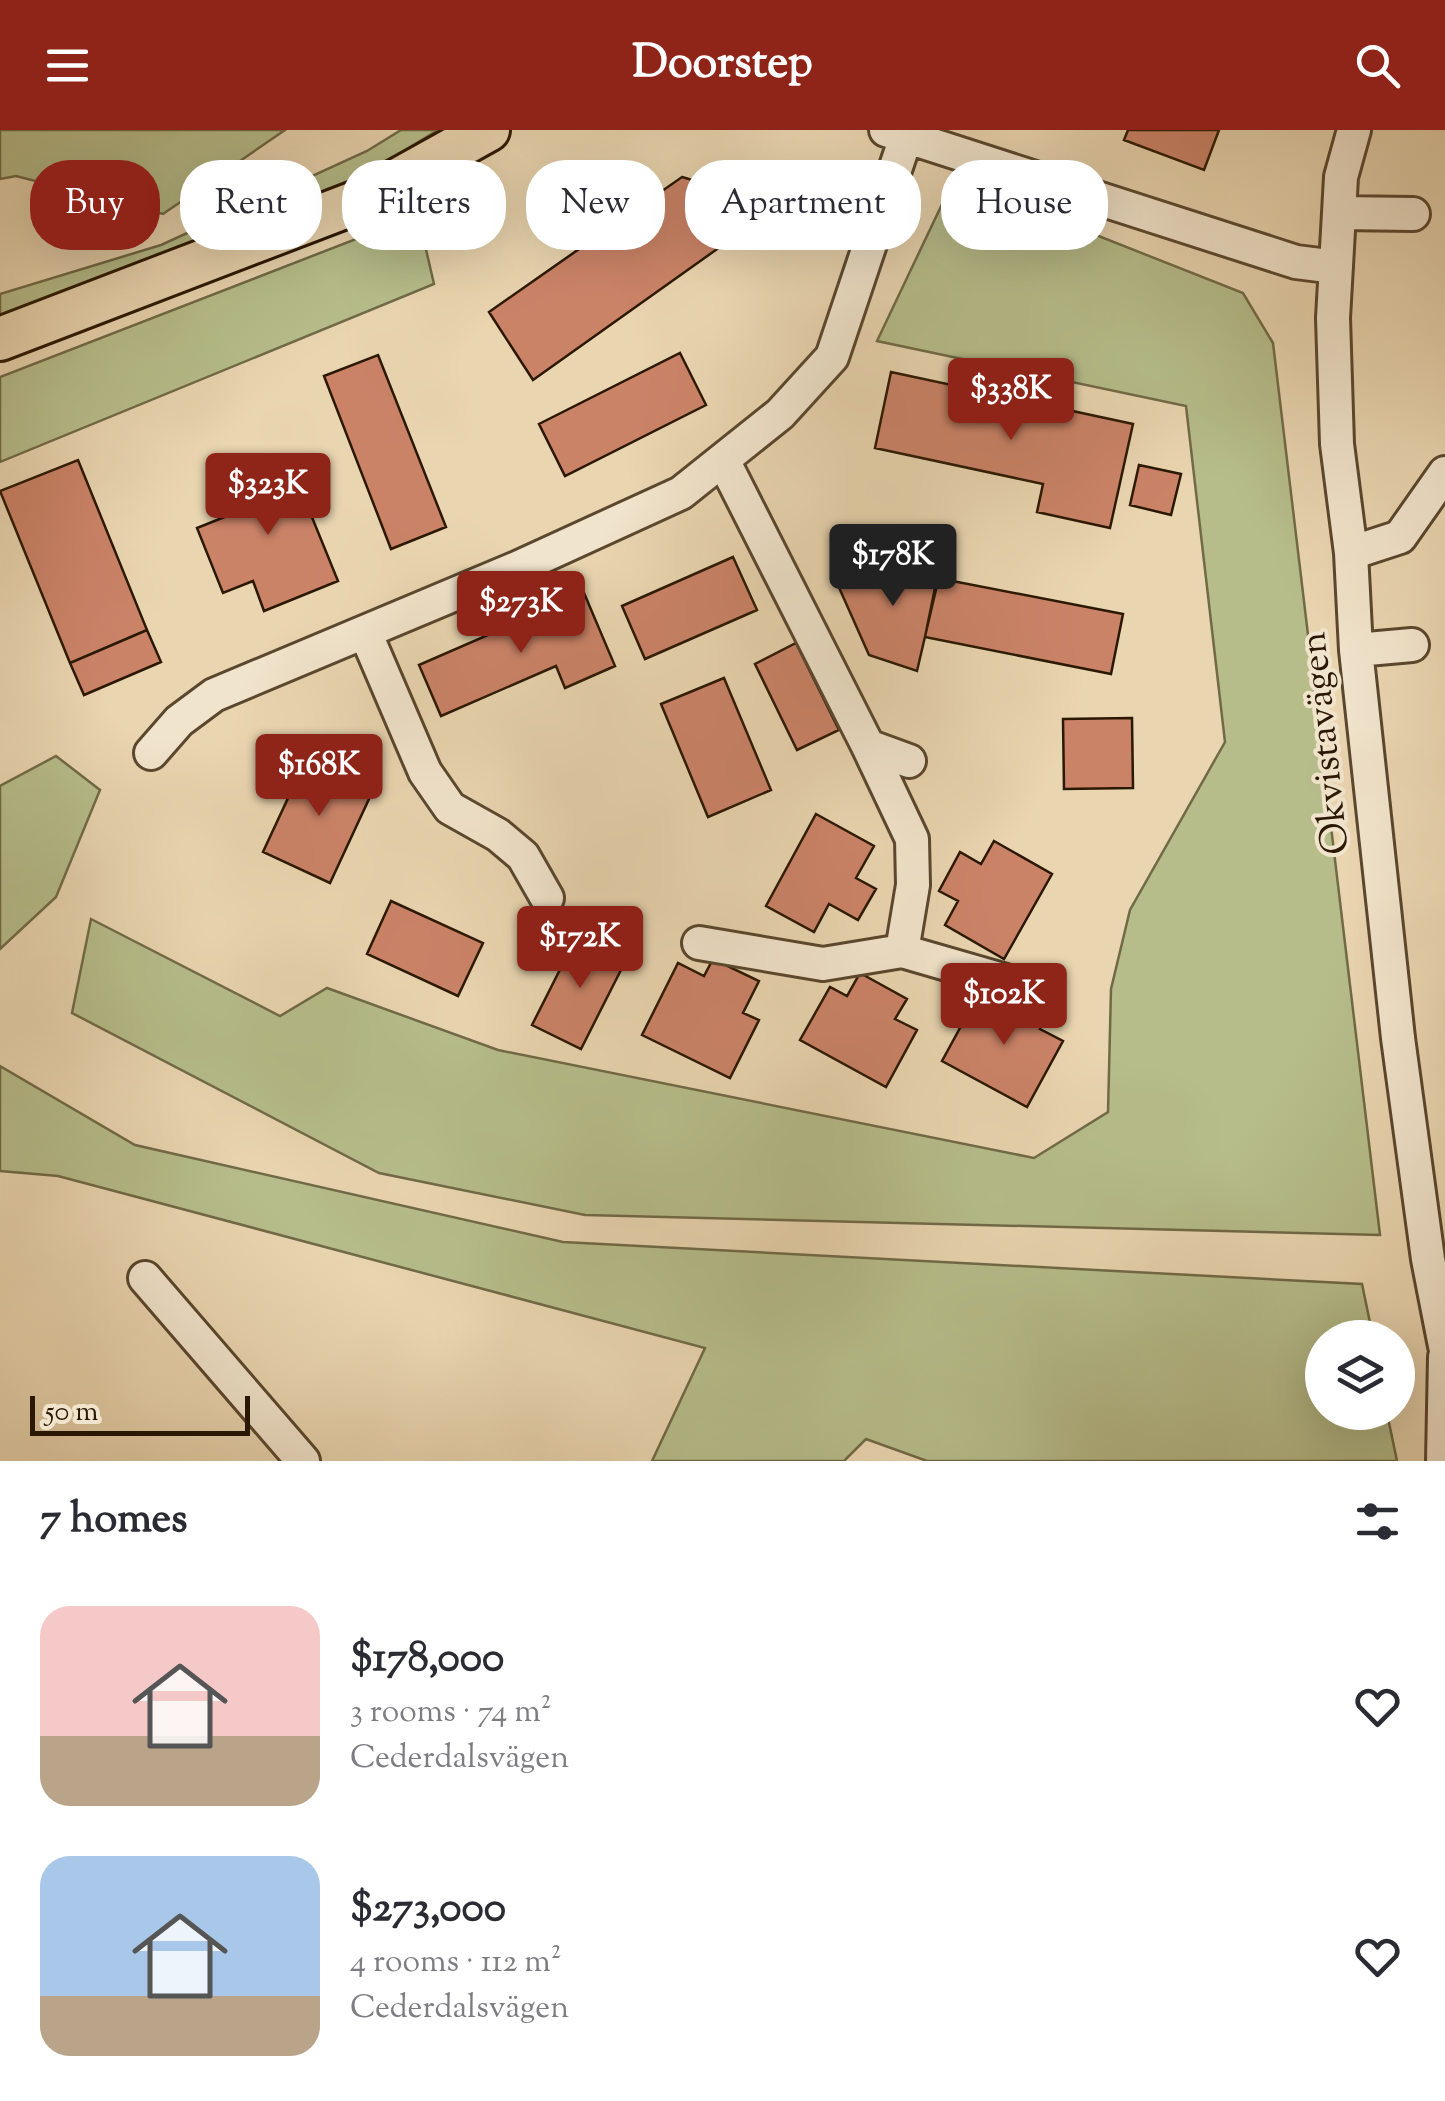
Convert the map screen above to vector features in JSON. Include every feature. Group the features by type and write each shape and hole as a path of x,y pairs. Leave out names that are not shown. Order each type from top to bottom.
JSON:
{"main road":[{"path":"0,339 360,202 488,130"}],"street":[{"name":"Okvistavägen","path":"1354,130 1341,176 1333,318 1337,444 1398,1038 1428,1258 1445,1346"},
{"path":"152,754 180,721 214,695 517,568 681,493 780,414 832,358 896,134 1296,262 1336,267"},
{"path":"1339,214 1412,214"},
{"path":"723,460 912,839 913,886 902,951"},
{"path":"1351,553 1400,538 1445,473"},
{"path":"365,632 426,772 450,808 498,835 523,856 547,898"},
{"path":"1356,650 1412,645"},
{"path":"868,746 909,761"},
{"path":"698,943 823,964 902,951 1037,990"},
{"path":"144,1278 304,1461"},
{"path":"1443,1461 1445,1357"}],"green space":[{"path":"0,130 285,130 241,160 180,160 180,202 163,214 160,160 30,160 30,180 16,176 0,179"},
{"path":"401,130 438,130 389,160 347,160"},
{"path":"342,162 342,188 322,196 322,172"},
{"path":"941,206 941,250 1108,250 1108,240 1243,293 1273,343 1380,1235 585,1215 379,1173 72,1013 91,919 280,1016 327,988 498,1050 1034,1158 1108,1112 1111,989 1130,910 1225,742 1186,406 877,341"},
{"path":"180,236 180,250 184,250 0,322 0,294 145,250 160,250 161,245"},
{"path":"342,244 342,250 426,250 434,284 0,462 0,377"},
{"path":"56,756 100,790 56,897 0,949 0,786"},
{"path":"0,1066 135,1145 563,1242 1362,1284 1369,1320 1305,1320 1305,1430 1391,1430 1397,1461 927,1461 866,1439 844,1461 652,1461 705,1348 58,1176 0,1171"}],"building":[{"path":"1128,130 1219,130 1204,170 1124,140"},
{"path":"685,178 685,250 716,250 533,380 489,312 578,250 665,250 665,189"},
{"path":"680,353 706,405 565,476 539,424"},
{"path":"378,355 446,527 391,549 324,376"},
{"path":"891,372 1133,424 1110,528 1037,512 1043,484 875,448"},
{"path":"287,456 338,581 264,611 253,581 223,593 197,528 232,514 220,483"},
{"path":"78,460 147,630 70,663 0,491"},
{"path":"1139,465 1181,474 1171,515 1130,505"},
{"path":"733,557 757,610 645,659 622,606"},
{"path":"909,557 941,568 917,671 869,655 837,583"},
{"path":"937,578 1123,614 1111,674 925,637"},
{"path":"584,593 615,666 565,688 556,666 441,716 419,665"},
{"path":"147,630 161,662 84,695 70,663"},
{"path":"796,643 839,730 797,750 755,664"},
{"path":"724,678 771,790 708,817 661,704"},
{"path":"1132,718 1133,788 1064,789 1063,719"},
{"path":"308,755 375,786 330,883 263,852"},
{"path":"816,814 874,846 856,878 876,889 858,920 829,904 814,932 766,906"},
{"path":"994,841 1052,874 1004,959 945,925 958,901 939,891 960,852 981,864"},
{"path":"391,901 483,943 458,996 367,954"},
{"path":"579,932 628,956 581,1049 532,1025"},
{"path":"713,959 759,981 743,1013 759,1020 730,1078 642,1035 678,963 704,976"},
{"path":"860,973 907,999 895,1019 917,1030 886,1087 800,1040 830,987 847,996"},
{"path":"978,995 1001,1008 1008,995 1047,1016 1040,1029 1063,1041 1027,1107 942,1061"}]}
